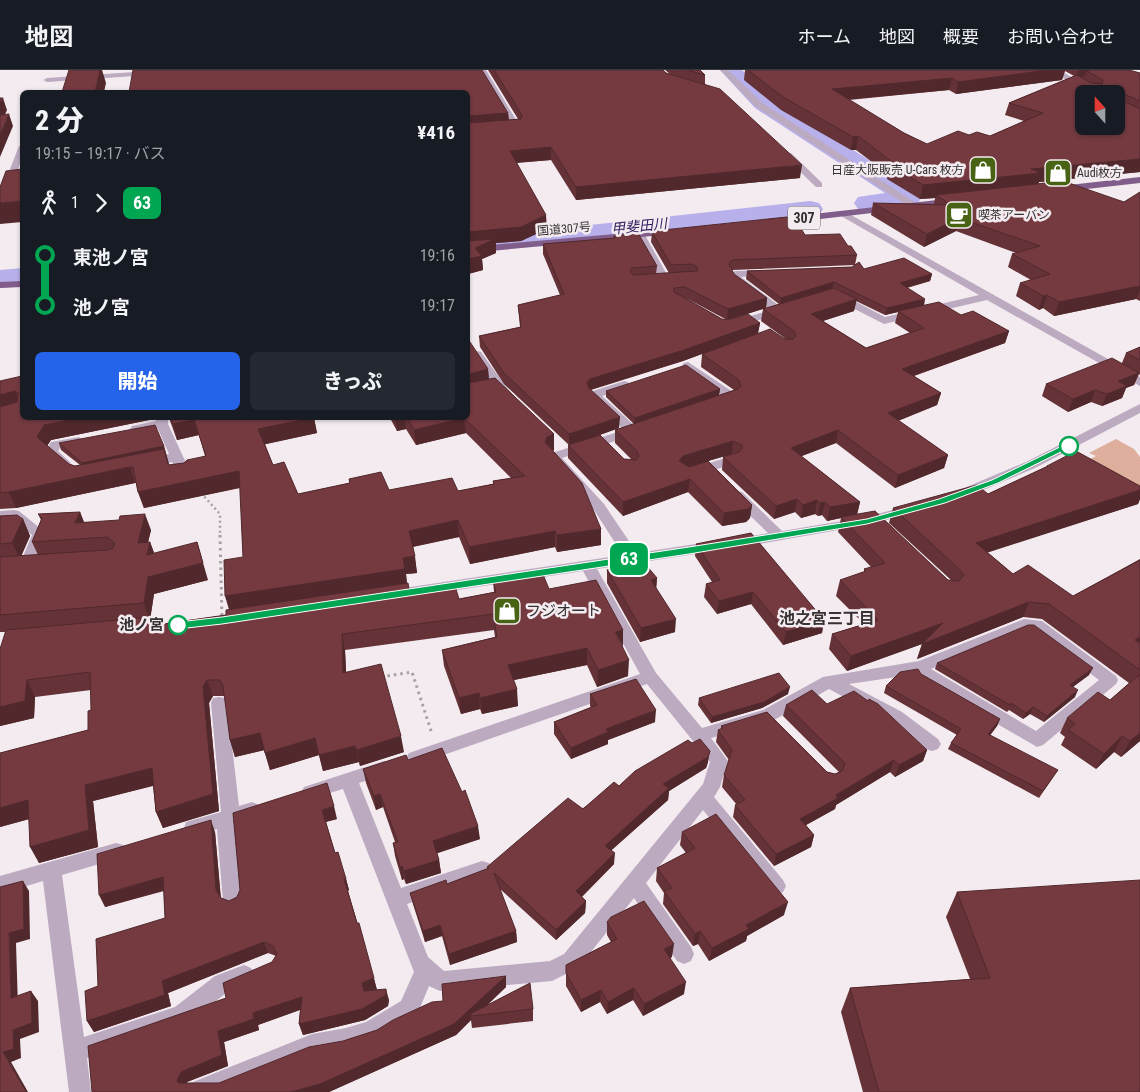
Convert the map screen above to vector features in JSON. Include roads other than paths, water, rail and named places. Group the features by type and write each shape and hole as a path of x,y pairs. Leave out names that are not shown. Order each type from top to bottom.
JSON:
{"highway":[{"path":"1052,190 1140,180"},
{"name":"307","path":"757,223 844,214 906,201 963,200"},
{"name":"国道307号","path":"470,250 679,231"},
{"path":"0,286 20,284"}],"street":[{"path":"51,70 46,83 194,70"},
{"path":"470,132 517,128 482,70"},
{"path":"724,70 758,104 906,201"},
{"path":"1055,70 1079,85"},
{"path":"785,152 819,185"},
{"path":"0,207 18,170"},
{"path":"844,214 1140,382"},
{"path":"640,235 665,280"},
{"path":"779,311 738,281 735,274 780,272"},
{"path":"830,291 884,320 989,296"},
{"path":"726,326 797,305"},
{"path":"750,320 764,330"},
{"path":"472,355 498,387 512,400"},
{"path":"705,406 732,397 683,366 706,358"},
{"path":"631,383 594,395 637,430 606,446 567,453 554,458 599,507 633,559"},
{"path":"483,390 498,387"},
{"path":"951,498 1003,478 1069,446 1140,408"},
{"path":"123,432 162,421 175,457 184,474"},
{"path":"74,470 51,452 56,445 94,438"},
{"path":"554,440 567,453"},
{"path":"138,464 175,457"},
{"path":"688,474 732,460"},
{"path":"709,468 779,536"},
{"path":"380,596 779,536 875,519 923,506"},
{"path":"0,515 14,514 40,534 26,566"},
{"path":"875,519 889,532"},
{"path":"9,567 45,564"},
{"path":"349,780 420,964 440,981 552,971 571,961 711,787 719,761 650,677 587,565"},
{"path":"699,735 768,715 829,681 920,667 1024,624 1036,625 1110,680 1037,740 926,675 920,667"},
{"path":"294,797 650,677"},
{"path":"829,681 896,717 932,744"},
{"path":"219,703 233,902"},
{"path":"768,715 782,729"},
{"path":"703,797 776,886"},
{"path":"179,832 267,805"},
{"path":"0,885 134,846"},
{"path":"395,899 482,869"},
{"path":"52,871 80,1092"},
{"path":"634,882 684,954"},
{"path":"74,1051 181,1015 223,983 260,969"},
{"path":"196,1092 312,1045 346,1039 371,1031 409,1008 426,969"}],"waterway":[{"name":"甲斐田川","path":"730,70 763,103 909,197 867,203"},
{"name":"甲斐田川","path":"470,242 581,234 810,209"},
{"name":"甲斐田川","path":"0,279 20,277"}],"place":[{"name":"日産大阪販売 U-Cars 枚方","path":"983,170"},
{"name":"Audi枚方","path":"1058,173"},
{"name":"喫茶アーバン","path":"959,215"},
{"name":"フジオート","path":"507,611"},
{"name":"池ノ宮","path":"178,625"}],"district":[{"name":"池之宮三丁目","path":"827,618"}]}
